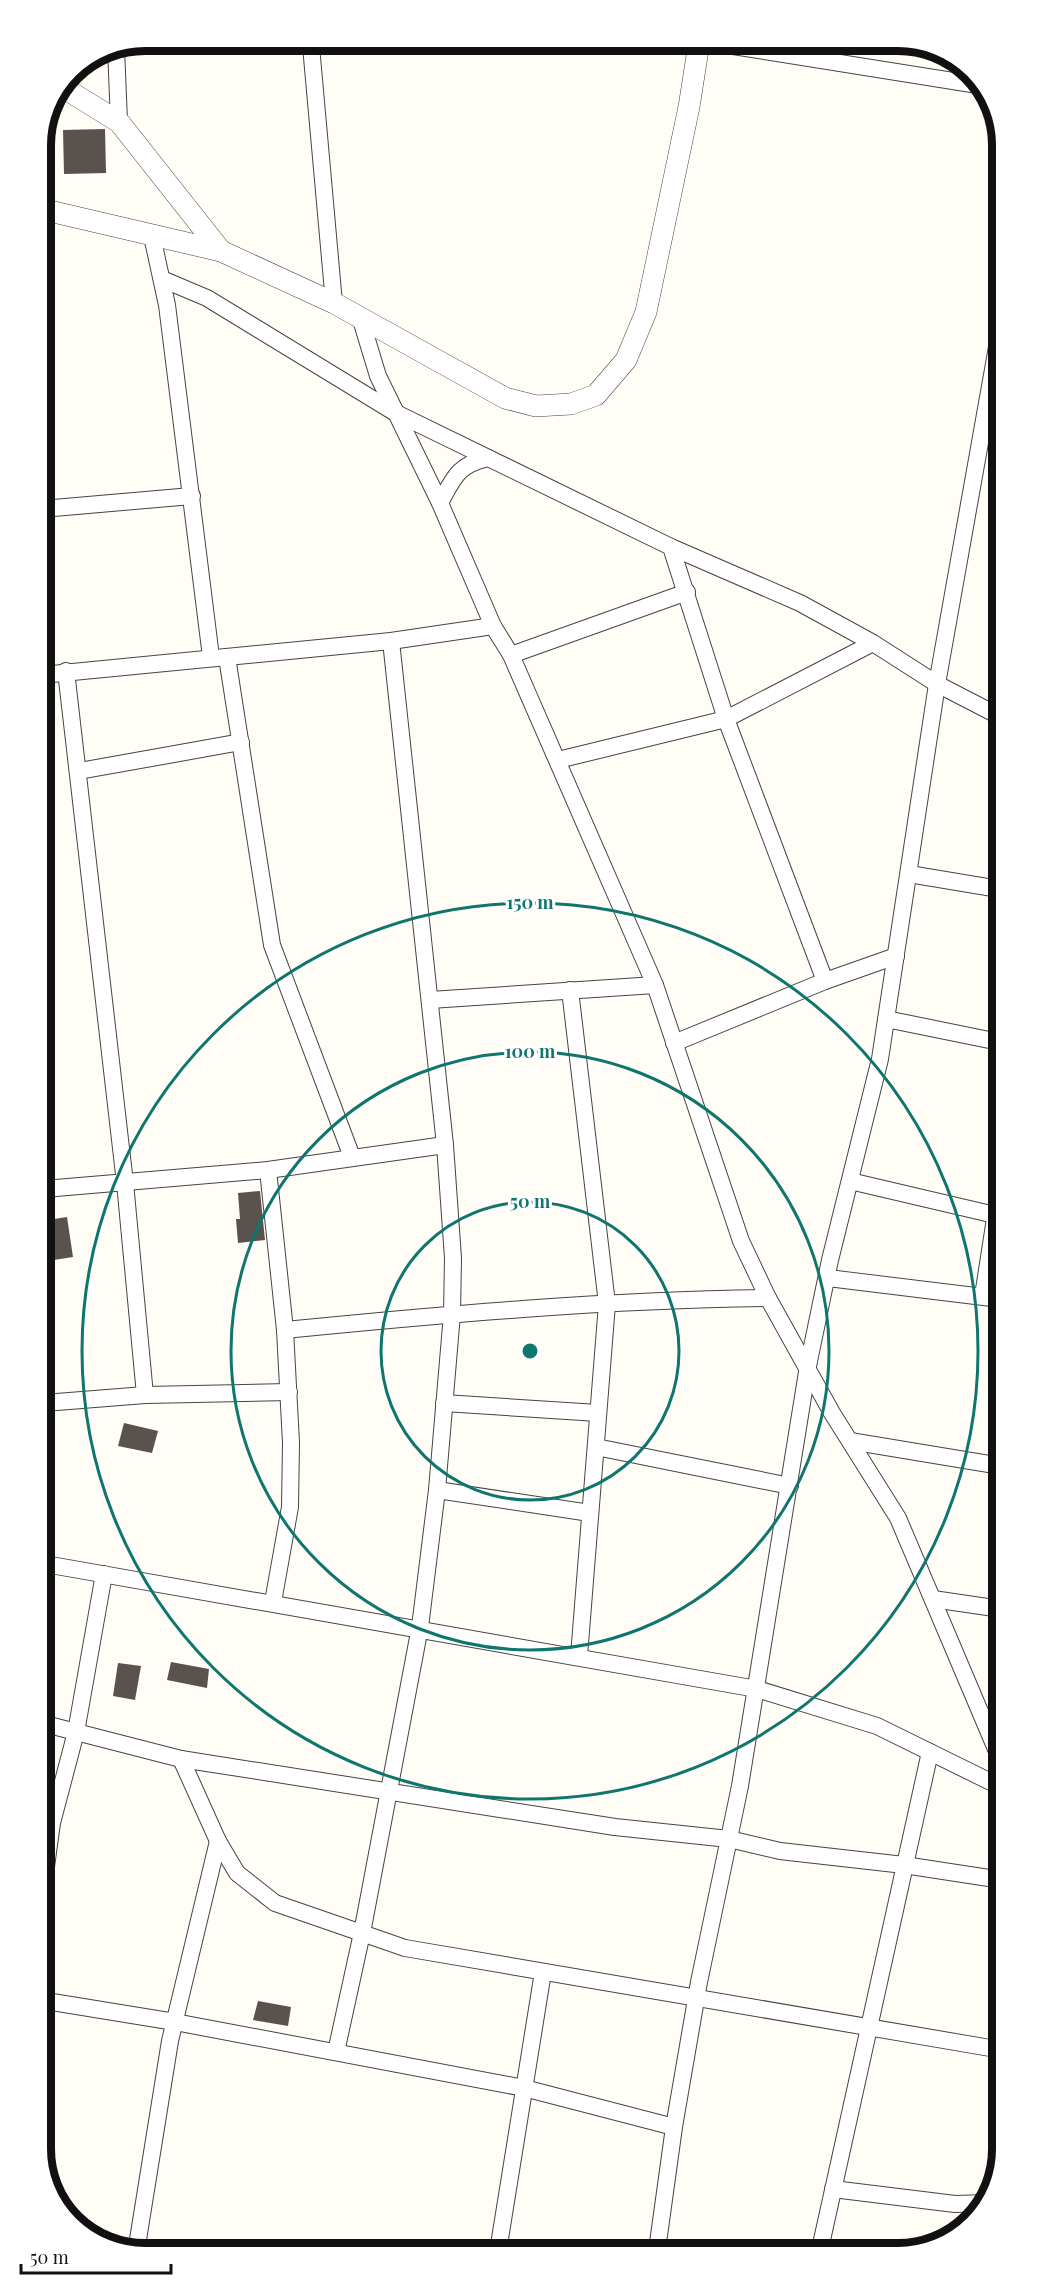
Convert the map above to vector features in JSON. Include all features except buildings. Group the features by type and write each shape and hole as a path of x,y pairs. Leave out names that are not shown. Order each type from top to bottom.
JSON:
{"street":[{"path":"311,51 334,303"},
{"path":"51,211 221,251 334,303 505,398 536,406 571,405 596,395 626,360 646,312 689,107 698,51"},
{"path":"764,51 968,83"},
{"path":"116,56 119,122"},
{"path":"959,82 960,75"},
{"path":"69,90 119,122 221,251"},
{"path":"152,236 162,279 192,496 219,657 241,742 272,945 351,1157"},
{"path":"162,279 207,298 394,412 671,547 800,603 873,643 937,684 992,712"},
{"path":"361,320 378,376 440,503 493,626 512,655 655,985 741,1241 768,1298 850,1441 898,1518 992,1740"},
{"path":"658,2243 674,2127 757,1689 808,1366 880,1059 937,684 992,379"},
{"path":"440,503 459,470 471,462 488,458"},
{"path":"51,508 192,496"},
{"path":"671,547 726,719 825,981"},
{"path":"512,655 687,592"},
{"path":"51,674 391,641 493,626"},
{"path":"336,2052 362,1933 420,1628 437,1490 452,1314 453,1258 445,1145 391,641"},
{"path":"558,760 726,719 873,643"},
{"path":"66,671 125,1183 145,1395"},
{"path":"79,771 241,742"},
{"path":"909,874 992,888"},
{"path":"674,1043 825,981 896,956"},
{"path":"430,1000 655,985"},
{"path":"570,990 607,1304 579,1656"},
{"path":"886,1019 992,1041"},
{"path":"51,1188 268,1170 445,1145"},
{"path":"268,1170 285,1330 289,1392 290,1507 273,1602"},
{"path":"850,1181 992,1214"},
{"path":"983,1296 992,1235"},
{"path":"828,1278 992,1298"},
{"path":"285,1330 452,1314 685,1299 768,1298"},
{"path":"51,1402 145,1395 289,1392"},
{"path":"444,1403 598,1413"},
{"path":"850,1441 992,1465"},
{"path":"596,1446 790,1486"},
{"path":"437,1490 590,1513"},
{"path":"51,1565 273,1602 757,1689 877,1726 992,1782"},
{"path":"51,1830 76,1732 104,1574"},
{"path":"933,1599 992,1608"},
{"path":"51,1726 181,1759 615,1827 729,1839 780,1851 904,1865 992,1878"},
{"path":"821,2243 930,1752"},
{"path":"181,1759 218,1842 237,1873 275,1903 405,1948 992,2048"},
{"path":"138,2243 175,2022 218,1842"},
{"path":"499,2243 543,1972"},
{"path":"51,2002 175,2022 524,2088 674,2127"},
{"path":"833,2188 955,2204 974,2203"}]}
